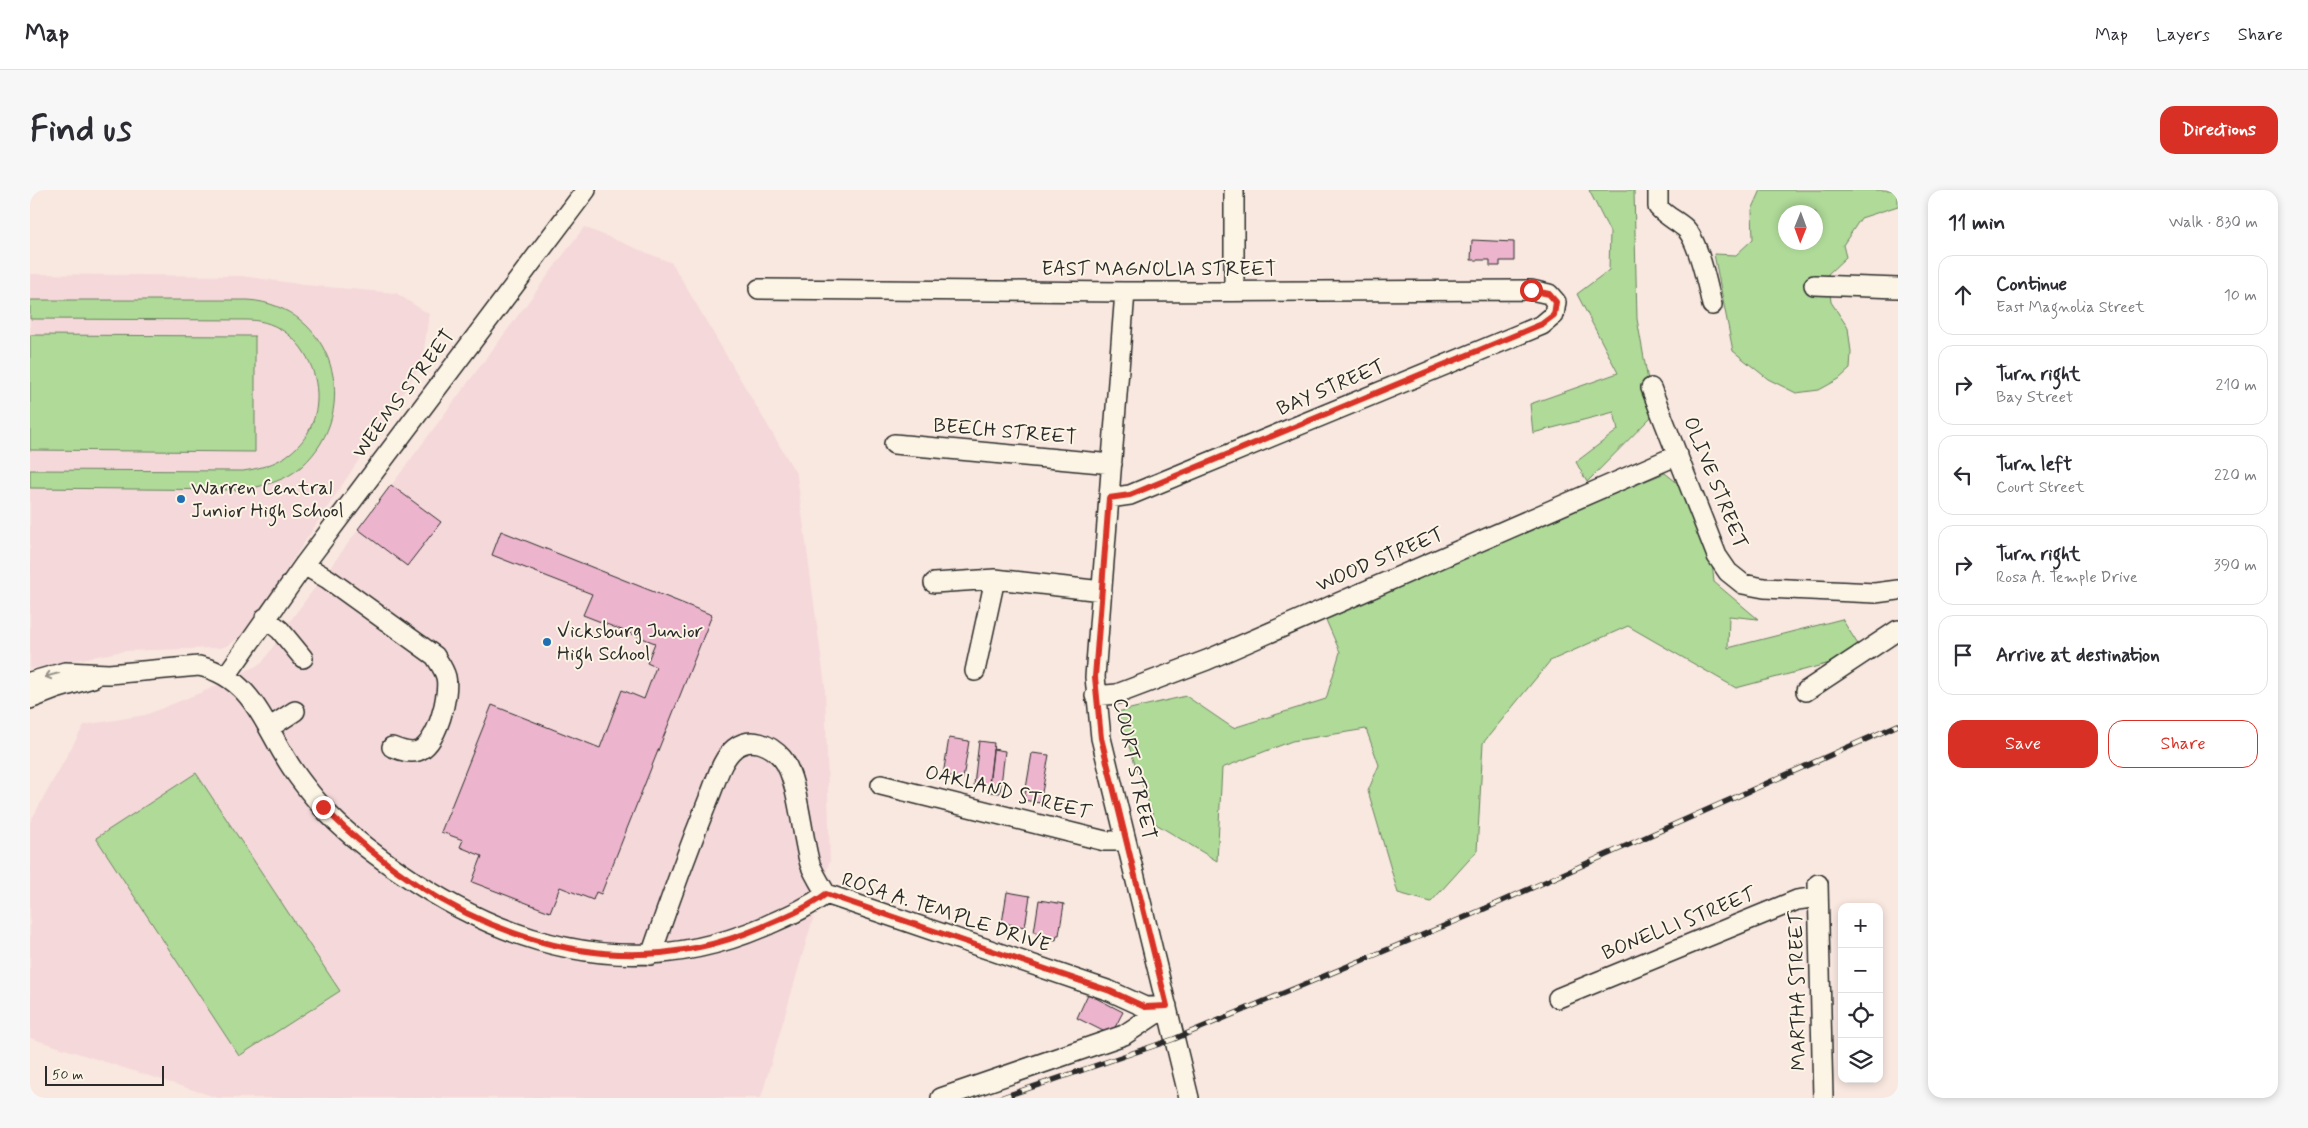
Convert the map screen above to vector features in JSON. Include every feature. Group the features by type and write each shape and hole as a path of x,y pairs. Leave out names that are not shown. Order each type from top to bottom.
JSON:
{"street":[{"name":"WEEMS STREET","path":"226,676 304,565 586,190"},
{"path":"1234,190 1234,292"},
{"path":"1658,190 1658,207 1668,218 1686,229 1706,277 1712,304"},
{"path":"1814,286 1898,288"},
{"name":"EAST MAGNOLIA STREET","path":"759,289 1126,292 1531,290 1549,294 1556,302"},
{"name":"COURT STREET","path":"1126,292 1095,696 1101,738 1188,1098"},
{"name":"BAY STREET","path":"1109,498 1130,495 1542,324 1554,315 1556,302"},
{"name":"OLIVE STREET","path":"1652,388 1717,556 1728,572 1743,584 1764,588 1875,593 1898,590"},
{"name":"BEECH STREET","path":"894,444 1112,464"},
{"name":"WOOD STREET","path":"1095,696 1117,694 1207,660 1678,455"},
{"path":"304,565 328,578 427,650 435,656 442,667 446,678 447,690 442,714 433,736 427,745 419,750 411,752 392,747"},
{"path":"934,583 995,578 1102,591"},
{"path":"975,670 995,578"},
{"path":"265,618 280,630 303,658"},
{"path":"1806,691 1898,630"},
{"name":"ROSA A. TEMPLE DRIVE","path":"30,699 56,688 109,674 170,667 199,666 212,669 239,685 252,700 293,771 323,807 350,835 432,895 474,916 520,935 559,948 603,954 651,955 706,946 748,933 808,908 826,894 1110,991 1145,1007 1167,1006"},
{"name":"ROSA A. TEMPLE DRIVE","path":"30,682 65,672 109,674"},
{"path":"268,728 295,711"},
{"path":"651,955 686,853 724,762 735,748 747,741 761,742 773,748 783,759 790,774 811,865 826,894"},
{"name":"OAKLAND STREET","path":"880,785 1105,841 1126,841"},
{"name":"BONELLI STREET","path":"1558,998 1818,891"},
{"name":"MARTHA STREET","path":"1818,891 1823,1098"},
{"path":"941,1098 1124,1035 1167,1006"}],"shaded area":[{"name":"Vicksburg Junior High School","path":"584,227 672,263 797,475 825,685 830,860 761,1098 218,1098 30,1038 30,822 84,725 145,715 207,690 262,663 290,621"},
{"name":"Warren Central Junior High School","path":"30,274 242,276 306,285 396,293 429,314 422,364 244,634 229,645 221,648 124,651 30,669"}],"green space":[{"path":"1589,190 1634,190 1637,319 1654,414 1587,482 1576,462 1618,430 1614,412 1533,433 1530,404 1618,373 1577,294 1609,270 1610,232"},
{"path":"1761,190 1898,190 1898,206 1861,218 1843,245 1846,257 1828,274 1831,302 1848,328 1851,352 1850,369 1839,379 1819,390 1796,393 1768,379 1733,351 1714,254 1736,255 1753,239 1752,210"},
{"path":"30,300 248,300 277,307 301,321 319,340 330,364 335,390 332,417 321,443 302,466 289,476 266,485 242,490 30,488 30,470 243,471 265,466 292,452 310,428 316,408 317,388 312,367 302,349 288,334 270,324 248,320 30,319"},
{"path":"30,335 255,336 255,452 30,450"},
{"path":"1665,473 1690,493 1708,524 1714,582 1758,619 1729,616 1728,648 1842,619 1864,654 1736,688 1628,626 1550,661 1483,743 1477,851 1431,902 1398,893 1368,791 1379,765 1366,729 1292,741 1222,768 1217,861 1156,824 1117,712 1186,696 1233,728 1326,699 1340,652 1323,613"},
{"path":"196,773 340,991 239,1056 96,838"}],"building":[{"path":"1472,240 1514,242 1514,261 1500,261 1500,266 1490,266 1490,260 1471,260"},
{"path":"391,485 441,522 407,566 358,529"},
{"path":"501,531 712,615 601,894 596,892 593,900 560,887 550,912 472,882 482,856 460,847 463,840 441,832 492,705 600,748 622,690 644,699 656,667 647,663 655,643 583,615 592,594 492,555"},
{"path":"949,738 969,741 963,779 943,775"},
{"path":"979,741 994,743 989,786 974,785"},
{"path":"993,749 1005,751 1000,793 988,792"},
{"path":"1032,753 1049,755 1040,803 1024,800"},
{"path":"1007,892 1030,896 1025,927 1002,923"},
{"path":"1039,900 1064,904 1059,935 1057,935 1056,940 1036,937 1037,932 1034,932"},
{"path":"1088,994 1123,1012 1111,1035 1077,1018"}],"railway":[{"path":"1000,1098 1174,1039 1475,913 1898,725"}],"place":[{"name":"Warren Central Junior High School","path":"181,499"},
{"name":"Vicksburg Junior High School","path":"547,642"}],"route":[{"path":"323,807 350,835 432,895 474,916 520,935 559,948 603,954 651,955 672,953 706,946 748,933 808,908 826,894 1110,991 1145,1007 1167,1006 1101,738 1095,696 1109,498 1130,495 1542,324 1554,315 1556,302 1549,294 1531,290"}]}
